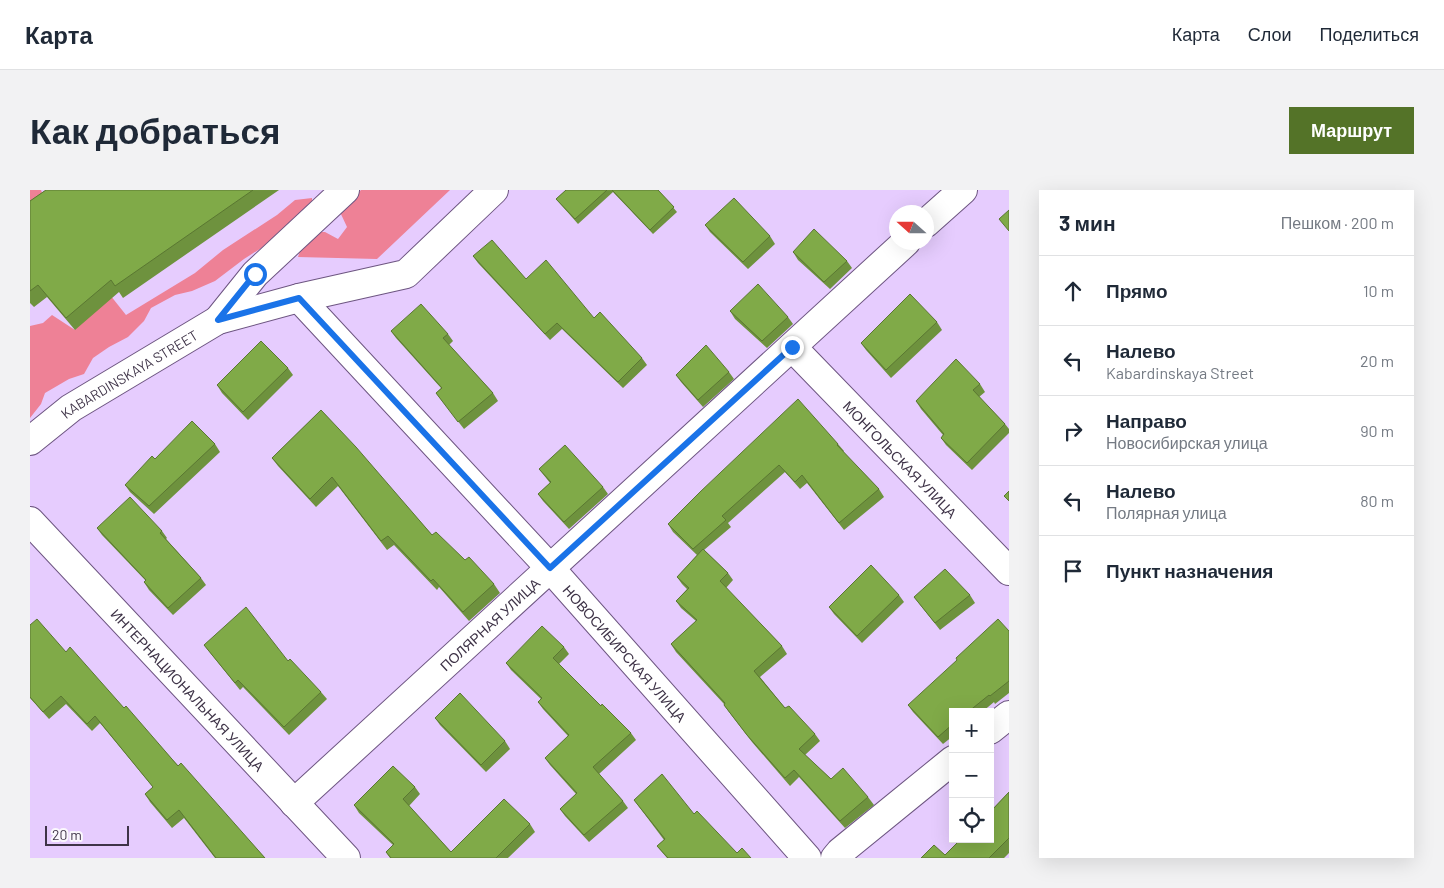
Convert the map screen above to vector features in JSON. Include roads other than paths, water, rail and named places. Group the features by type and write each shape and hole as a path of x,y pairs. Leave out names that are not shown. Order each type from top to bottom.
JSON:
{"street":[{"path":"218,320 255,274 345,190"},
{"name":"KABARDINSKAYA STREET","path":"30,441 71,408 218,320 299,298 406,274 494,190"},
{"path":"934,216 963,190"},
{"name":"ПОЛЯРНАЯ УЛИЦА","path":"294,803 897,250"},
{"name":"НОВОСИБИРСКАЯ УЛИЦА","path":"299,298 550,568 807,858"},
{"name":"МОНГОЛЬСКАЯ УЛИЦА","path":"792,347 1009,572"},
{"name":"ИНТЕРНАЦИОНАЛЬНАЯ УЛИЦА","path":"30,521 346,858"},
{"path":"994,727 1009,715"},
{"path":"834,858 949,763"}]}
